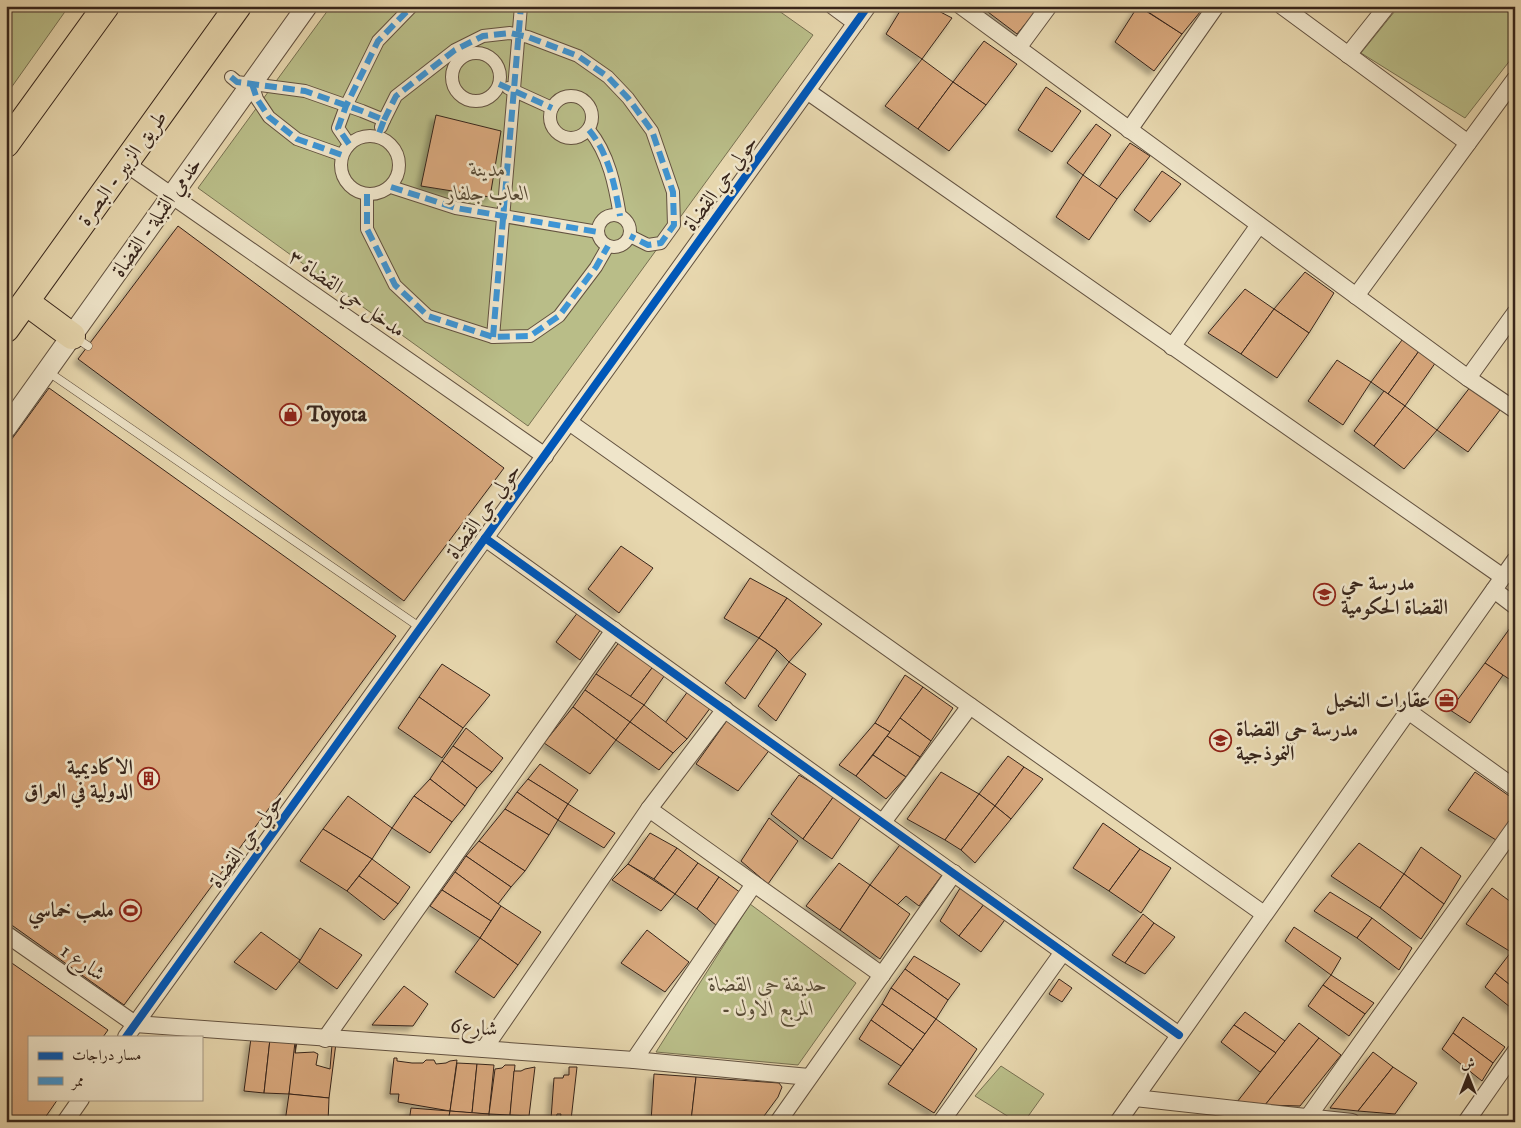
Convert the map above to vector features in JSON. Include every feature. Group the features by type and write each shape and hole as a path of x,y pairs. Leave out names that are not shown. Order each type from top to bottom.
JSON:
{"highway":[{"path":"6,144 106,6"},
{"name":"طريق الزبير - البصرة","path":"6,329 238,6"},
{"path":"26,302 80,341"}],"street":[{"name":"خدمي القبلة - القضاة","path":"6,428 47,371 80,341 171,196 306,6"},
{"path":"349,144 338,128 346,106 378,41 412,6"},
{"path":"493,336 521,6"},
{"path":"832,6 856,23"},
{"name":"حولي حي القضاة","path":"131,1031 868,6"},
{"path":"961,6 1468,378 1515,410"},
{"path":"1018,48 1049,6"},
{"path":"1129,130 1216,6"},
{"path":"1282,6 1468,143"},
{"path":"1348,55 1387,6"},
{"path":"378,136 396,96 455,50 483,36 510,33 528,37 578,56 608,77 628,98 652,130 673,192 674,225 661,243 648,244 630,236"},
{"path":"231,77 237,82 304,91 384,120"},
{"path":"1356,296 1515,79"},
{"path":"252,84 257,99 269,117 297,139 342,155"},
{"path":"499,84 552,108"},
{"path":"807,91 1172,347 1498,584 1515,606"},
{"path":"570,95 582,98 591,107 593,119 588,130 580,137 570,139 560,136 552,128 550,118 552,108 558,100 570,95"},
{"path":"588,130 596,139 613,176 620,216"},
{"path":"368,135 378,136 395,148 400,168 397,178 391,187 375,194 367,194 356,191 348,185 342,176 340,166 342,155 349,144 358,138 368,135"},
{"name":"مدخل حي القضاة ٣","path":"125,163 544,456"},
{"path":"391,187 456,208 598,232"},
{"path":"367,194 367,229 394,286 428,316 493,336 530,336 559,316 596,267 608,246"},
{"path":"612,215 620,216 626,220 630,227 630,236 625,244 617,248 608,246 601,240 598,232 600,224 605,218 612,215"},
{"path":"1172,347 1259,224"},
{"path":"1468,378 1515,313"},
{"path":"569,422 1264,914"},
{"path":"485,538 1179,1035"},
{"path":"1118,1122 1515,560"},
{"path":"326,1039 614,630"},
{"path":"883,822 970,706"},
{"path":"484,1049 649,809 725,709"},
{"path":"1408,711 1515,788"},
{"path":"649,809 882,975"},
{"path":"1308,1117 1515,827"},
{"path":"778,1122 954,873"},
{"path":"634,1060 754,884"},
{"name":"شارع 1","path":"6,934 131,1031"},
{"path":"941,1122 1063,952"},
{"name":"شارع6","path":"131,1031 326,1039 484,1049 634,1060 809,1077"},
{"path":"1466,1122 1515,1052"},
{"path":"1134,1098 1352,1122"},
{"path":"65,1122 80,1100"}],"lane":[{"path":"47,371 421,628"}],"green space":[{"path":"6,6 69,6 6,95"},
{"name":"مدينة العاب جلفار","path":"331,6 772,6 813,35 528,426 198,188"},
{"path":"1399,6 1515,6 1515,54 1465,118 1361,53"},
{"name":"حديقة حي القضاة - المربع الاول","path":"750,904 856,983 798,1065 656,1052"},
{"path":"1001,1066 1044,1094 1024,1122 1017,1122 975,1096"}],"building":[{"path":"903,6 929,6 952,18 922,59 886,34"},
{"path":"980,6 1040,6 1017,34"},
{"path":"1138,6 1182,34 1154,71 1115,42"},
{"path":"1139,6 1205,6 1182,34"},
{"path":"984,41 1017,64 986,105 953,82"},
{"path":"922,59 953,82 918,129 885,106"},
{"path":"953,82 986,105 949,151 918,129"},
{"path":"1046,87 1081,111 1052,152 1018,130"},
{"path":"436,115 501,131 490,197 421,186"},
{"path":"1096,124 1111,135 1083,175 1067,163"},
{"path":"1130,143 1150,156 1117,199 1099,187"},
{"path":"1162,171 1181,184 1150,222 1134,210"},
{"path":"1083,175 1117,199 1089,240 1056,217"},
{"name":"Toyota","path":"178,226 504,468 404,601 78,359"},
{"path":"1305,272 1334,293 1309,333 1274,309"},
{"path":"1245,289 1274,309 1241,354 1208,333"},
{"path":"1274,309 1309,333 1277,378 1241,354"},
{"path":"1402,340 1419,351 1388,394 1371,382"},
{"path":"1419,351 1436,362 1405,406 1388,394"},
{"path":"1337,360 1371,382 1343,425 1308,401"},
{"path":"1471,386 1500,410 1468,452 1437,430"},
{"name":"الاكاديمية الدولية في العراق","path":"49,388 396,636 124,1005 6,921 6,447"},
{"path":"1384,391 1405,406 1374,446 1354,431"},
{"path":"1405,406 1437,430 1404,469 1374,446"},
{"path":"621,546 653,568 619,613 588,589"},
{"path":"750,578 787,598 759,638 724,618"},
{"path":"787,598 822,624 789,662 777,650 759,638"},
{"path":"578,612 601,629 580,660 556,642"},
{"path":"1515,621 1515,683 1485,663"},
{"path":"759,638 777,650 745,699 725,683"},
{"path":"620,641 655,664 630,697 596,674"},
{"path":"789,662 806,674 776,721 758,706"},
{"path":"1485,663 1503,675 1470,723 1450,710"},
{"path":"442,664 490,695 463,728 419,697"},
{"path":"655,664 667,672 644,705 630,697"},
{"path":"596,674 644,705 630,722 585,690"},
{"path":"905,675 923,687 890,732 875,723"},
{"path":"923,687 953,708 931,741 900,718"},
{"path":"585,690 630,722 616,740 573,707"},
{"path":"688,691 711,707 687,739 665,723"},
{"path":"419,697 463,728 442,758 398,728"},
{"path":"644,705 687,739 673,753 630,722"},
{"path":"573,707 616,740 590,774 544,743"},
{"path":"900,718 931,741 920,757 887,736"},
{"path":"728,719 771,748 738,791 696,764"},
{"path":"630,722 673,753 659,770 616,740"},
{"path":"875,723 890,732 856,776 839,765"},
{"path":"466,728 503,758 492,772 453,746"},
{"path":"887,736 920,757 906,777 873,755"},
{"path":"453,746 492,772 477,788 442,761"},
{"path":"873,755 906,777 886,799 856,776"},
{"path":"1008,756 1024,767 995,806 979,794"},
{"path":"442,761 477,788 465,806 430,779"},
{"path":"540,764 578,790 568,804 528,779"},
{"path":"1024,767 1043,779 1011,819 995,806"},
{"path":"941,772 979,794 945,840 907,819"},
{"path":"1475,772 1515,800 1515,814 1496,840 1448,810"},
{"path":"799,775 834,796 803,839 771,814"},
{"path":"430,779 465,806 452,822 414,796"},
{"path":"528,779 568,804 558,820 517,792"},
{"path":"517,792 558,820 549,835 505,809"},
{"path":"979,794 995,806 961,850 945,840"},
{"path":"348,796 392,828 372,859 323,829"},
{"path":"414,796 452,822 430,853 392,828"},
{"path":"834,796 863,814 832,859 803,839"},
{"path":"568,804 615,833 604,848 558,820"},
{"path":"995,806 1011,819 975,863 961,850"},
{"path":"505,809 549,835 525,871 479,841"},
{"path":"769,818 798,841 768,884 741,861"},
{"path":"1103,823 1140,849 1109,891 1073,868"},
{"path":"323,829 372,859 347,891 300,861"},
{"path":"650,833 677,848 654,879 628,864"},
{"path":"905,838 945,871 919,906 906,896 897,905 870,885"},
{"path":"479,841 525,871 511,887 466,856"},
{"path":"1359,843 1404,874 1380,908 1331,876"},
{"path":"1421,847 1461,876 1444,904 1404,874"},
{"path":"677,848 698,863 675,894 654,879"},
{"path":"1140,849 1171,868 1141,913 1109,891"},
{"path":"466,856 511,887 498,904 455,872"},
{"path":"372,859 410,887 398,904 359,876"},
{"path":"698,863 719,877 697,909 675,894"},
{"path":"839,863 870,885 840,930 806,906"},
{"path":"628,864 675,894 661,911 612,880"},
{"path":"455,872 501,906 491,921 442,890"},
{"path":"1404,874 1444,904 1421,939 1380,908"},
{"path":"359,876 398,904 384,920 347,891"},
{"path":"719,877 741,893 717,926 697,909"},
{"path":"870,885 910,914 880,959 840,930"},
{"path":"962,885 985,903 959,936 940,921"},
{"path":"1492,888 1515,905 1515,948 1511,952 1466,924"},
{"path":"442,890 491,921 480,938 430,906"},
{"path":"1330,892 1372,918 1357,938 1314,911"},
{"path":"985,903 1007,917 981,952 959,936"},
{"path":"501,906 541,932 518,965 480,938"},
{"path":"1143,914 1154,923 1125,963 1112,955"},
{"path":"1372,918 1412,948 1399,970 1357,938"},
{"path":"1154,923 1175,937 1145,974 1125,963"},
{"path":"1294,927 1341,958 1331,975 1285,941"},
{"path":"320,928 362,955 337,989 299,962"},
{"path":"647,930 689,962 665,992 621,963"},
{"path":"261,932 300,960 276,990 234,962"},
{"path":"480,938 518,965 494,998 455,972"},
{"path":"1511,952 1515,955 1515,989 1495,973"},
{"path":"914,956 960,984 948,1000 905,969"},
{"path":"6,959 108,1030 104,1036 28,1036 28,1100 57,1100 42,1122 6,1122"},
{"path":"905,969 948,1000 936,1019 891,988"},
{"path":"1495,973 1515,989 1515,1011 1485,987"},
{"path":"1331,975 1374,1003 1365,1014 1323,985"},
{"path":"1059,979 1072,988 1062,1002 1049,994"},
{"path":"1323,985 1365,1014 1349,1036 1308,1006"},
{"path":"404,986 428,1004 413,1026 372,1025"},
{"path":"891,988 936,1019 925,1034 882,1004"},
{"path":"882,1004 925,1034 913,1050 871,1020"},
{"path":"1245,1012 1285,1041 1276,1053 1234,1025"},
{"path":"1463,1017 1505,1047 1493,1063 1453,1033"},
{"path":"936,1019 977,1049 934,1113 888,1084"},
{"path":"871,1020 913,1050 901,1066 859,1039"},
{"path":"1299,1023 1319,1038 1265,1105 1237,1102"},
{"path":"1234,1025 1276,1053 1260,1072 1221,1042"},
{"path":"1453,1033 1493,1063 1482,1081 1442,1049"},
{"path":"251,1038 270,1039 264,1093 244,1091"},
{"path":"1319,1038 1341,1055 1300,1106 1265,1105"},
{"path":"270,1039 297,1041 289,1094 264,1093"},
{"path":"295,1042 295,1053 314,1052 318,1054 316,1065 330,1069 332,1045 336,1043 329,1098 289,1094"},
{"path":"1373,1052 1393,1067 1358,1111 1330,1108"},
{"path":"394,1058 397,1058 397,1061 412,1063 434,1060 436,1064 457,1060 450,1111 398,1102 399,1094 390,1094"},
{"path":"457,1063 477,1064 472,1113 450,1111"},
{"path":"477,1064 494,1065 489,1114 472,1113"},
{"path":"505,1065 515,1065 510,1115 489,1114 495,1069 502,1068"},
{"path":"535,1067 529,1116 510,1115 514,1071"},
{"path":"569,1067 577,1067 571,1120 560,1120 561,1114 557,1114 556,1119 551,1119 554,1078 563,1078 564,1075 569,1075"},
{"path":"1393,1067 1417,1083 1395,1114 1358,1111"},
{"path":"654,1074 696,1077 691,1122 651,1122"},
{"path":"696,1077 779,1083 782,1087 778,1097 764,1116 762,1120 764,1122 691,1121"},
{"path":"289,1094 329,1098 328,1122 285,1122"},
{"path":"411,1108 450,1111 448,1122 409,1122"},
{"path":"450,1111 489,1114 489,1122 448,1122"},
{"path":"1164,1117 1218,1122 1158,1122"}],"marked path":[{"path":"349,144 338,128 346,106 378,41 412,6"},
{"path":"493,337 521,6"},
{"path":"384,120 396,96 455,50 483,36 510,33 528,37 578,56 608,77 628,98 652,131 673,192 674,225 661,243 648,245 630,236"},
{"path":"231,77 237,82 305,91 362,111 384,120 378,136"},
{"path":"252,84 257,99 269,117 297,139 342,155"},
{"path":"499,84 552,108"},
{"path":"589,130 602,149 610,171 620,216"},
{"path":"391,187 456,208 598,232"},
{"path":"367,194 367,229 395,285 428,316 493,337 530,336 559,316 596,267 608,246"}],"cycle path":[{"path":"127,1036 868,6"},
{"path":"485,538 1179,1035"}],"place":[{"name":"Toyota","path":"291,414"},
{"name":"مدرسة حي القضاة الحكومية","path":"1325,595"},
{"name":"عقارات النخيل","path":"1446,700"},
{"name":"مدرسة حي القضاة النموذجية","path":"1220,741"},
{"name":"الاكاديمية الدولية في العراق","path":"149,779"},
{"name":"ملعب خماسي","path":"130,910"}]}
